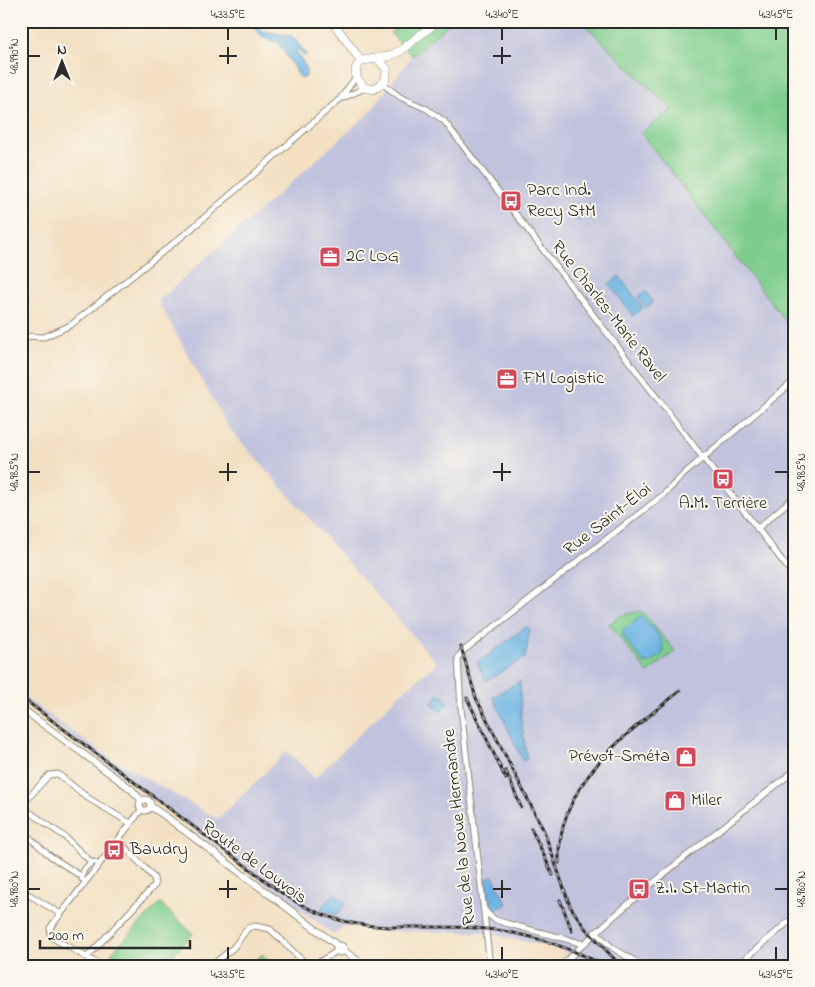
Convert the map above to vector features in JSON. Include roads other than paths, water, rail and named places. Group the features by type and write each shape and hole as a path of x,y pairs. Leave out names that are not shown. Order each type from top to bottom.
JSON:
{"main road":[{"path":"332,21 361,61"},
{"path":"400,51 361,61 356,68 356,78 365,88 374,89 383,84 387,77 387,69 400,51 438,21"},
{"path":"377,58 387,69"}],"street":[{"path":"21,336 44,337 71,325 190,230 340,99 356,78"},
{"name":"Rue Charles-Marie Ravel","path":"383,84 444,121 794,576"},
{"path":"340,99 365,88"},
{"name":"Rue Saint-Éloi","path":"459,686 457,660 462,652 663,495 703,458 794,381"},
{"path":"757,529 794,497"},
{"name":"Rue de la Noue Hermandre","path":"459,686 490,966"},
{"path":"21,708 131,789 142,801 148,801 150,806 147,810 142,809"},
{"path":"561,966 595,932 794,771"},
{"path":"92,863 65,837 21,806 49,775 58,774 88,798 130,823"},
{"path":"142,801 140,805 142,809"},
{"name":"Route de Louvois","path":"150,806 188,832 339,949 365,966"},
{"path":"102,966 51,937 50,928 142,809"},
{"path":"21,830 49,855 82,877"},
{"path":"86,957 155,885 154,878 118,840"},
{"path":"82,886 83,871 92,863 100,861"},
{"path":"21,890 61,914"},
{"path":"482,904 488,915 499,921 540,930 583,944"},
{"path":"738,966 794,918"},
{"path":"211,966 233,948 248,928 263,926 270,929 308,966"},
{"path":"595,932 613,948 643,966"},
{"path":"313,966 339,949"}],"water":[{"path":"247,21 254,21 262,31 292,36 306,53 306,56 304,56 298,49 296,51 306,67 306,77 302,79 299,76 278,42 265,39"},
{"path":"576,208 580,208 584,214 580,220 576,220 572,216 572,212"},
{"path":"619,276 643,308 633,316 609,284"},
{"path":"645,291 653,302 646,308 638,297"},
{"path":"642,616 660,637 663,647 663,653 650,663 644,663 623,636 623,630"},
{"path":"526,627 530,629 525,658 486,681 477,663"},
{"path":"520,681 521,719 527,759 523,761 493,697"},
{"path":"440,693 449,703 440,712 431,702"},
{"path":"493,876 507,904 496,910 488,895 487,878"},
{"path":"335,893 346,903 337,915 321,910 322,906"}],"railway":[{"path":"461,647 476,698 544,831 570,906 585,928 621,966"},
{"path":"559,863 561,835 569,809 581,785 598,764 637,725 680,691"},
{"path":"21,697 279,891 305,906 329,917 374,926 476,928 510,932 559,946 606,966"},
{"path":"467,698 506,779"},
{"path":"506,771 521,807"},
{"path":"531,828 553,875"},
{"path":"560,900 572,931"}],"place":[{"name":"Parc Ind. Recy StM","path":"511,201"},
{"name":"2C LOG","path":"330,257"},
{"name":"FM Logistic","path":"507,379"},
{"name":"A.M. Terrière","path":"723,479"},
{"name":"Prévot-Sméta","path":"686,757"},
{"name":"Miler","path":"675,801"},
{"name":"Baudry","path":"114,850"},
{"name":"Z.I. St-Martin","path":"639,889"}]}
